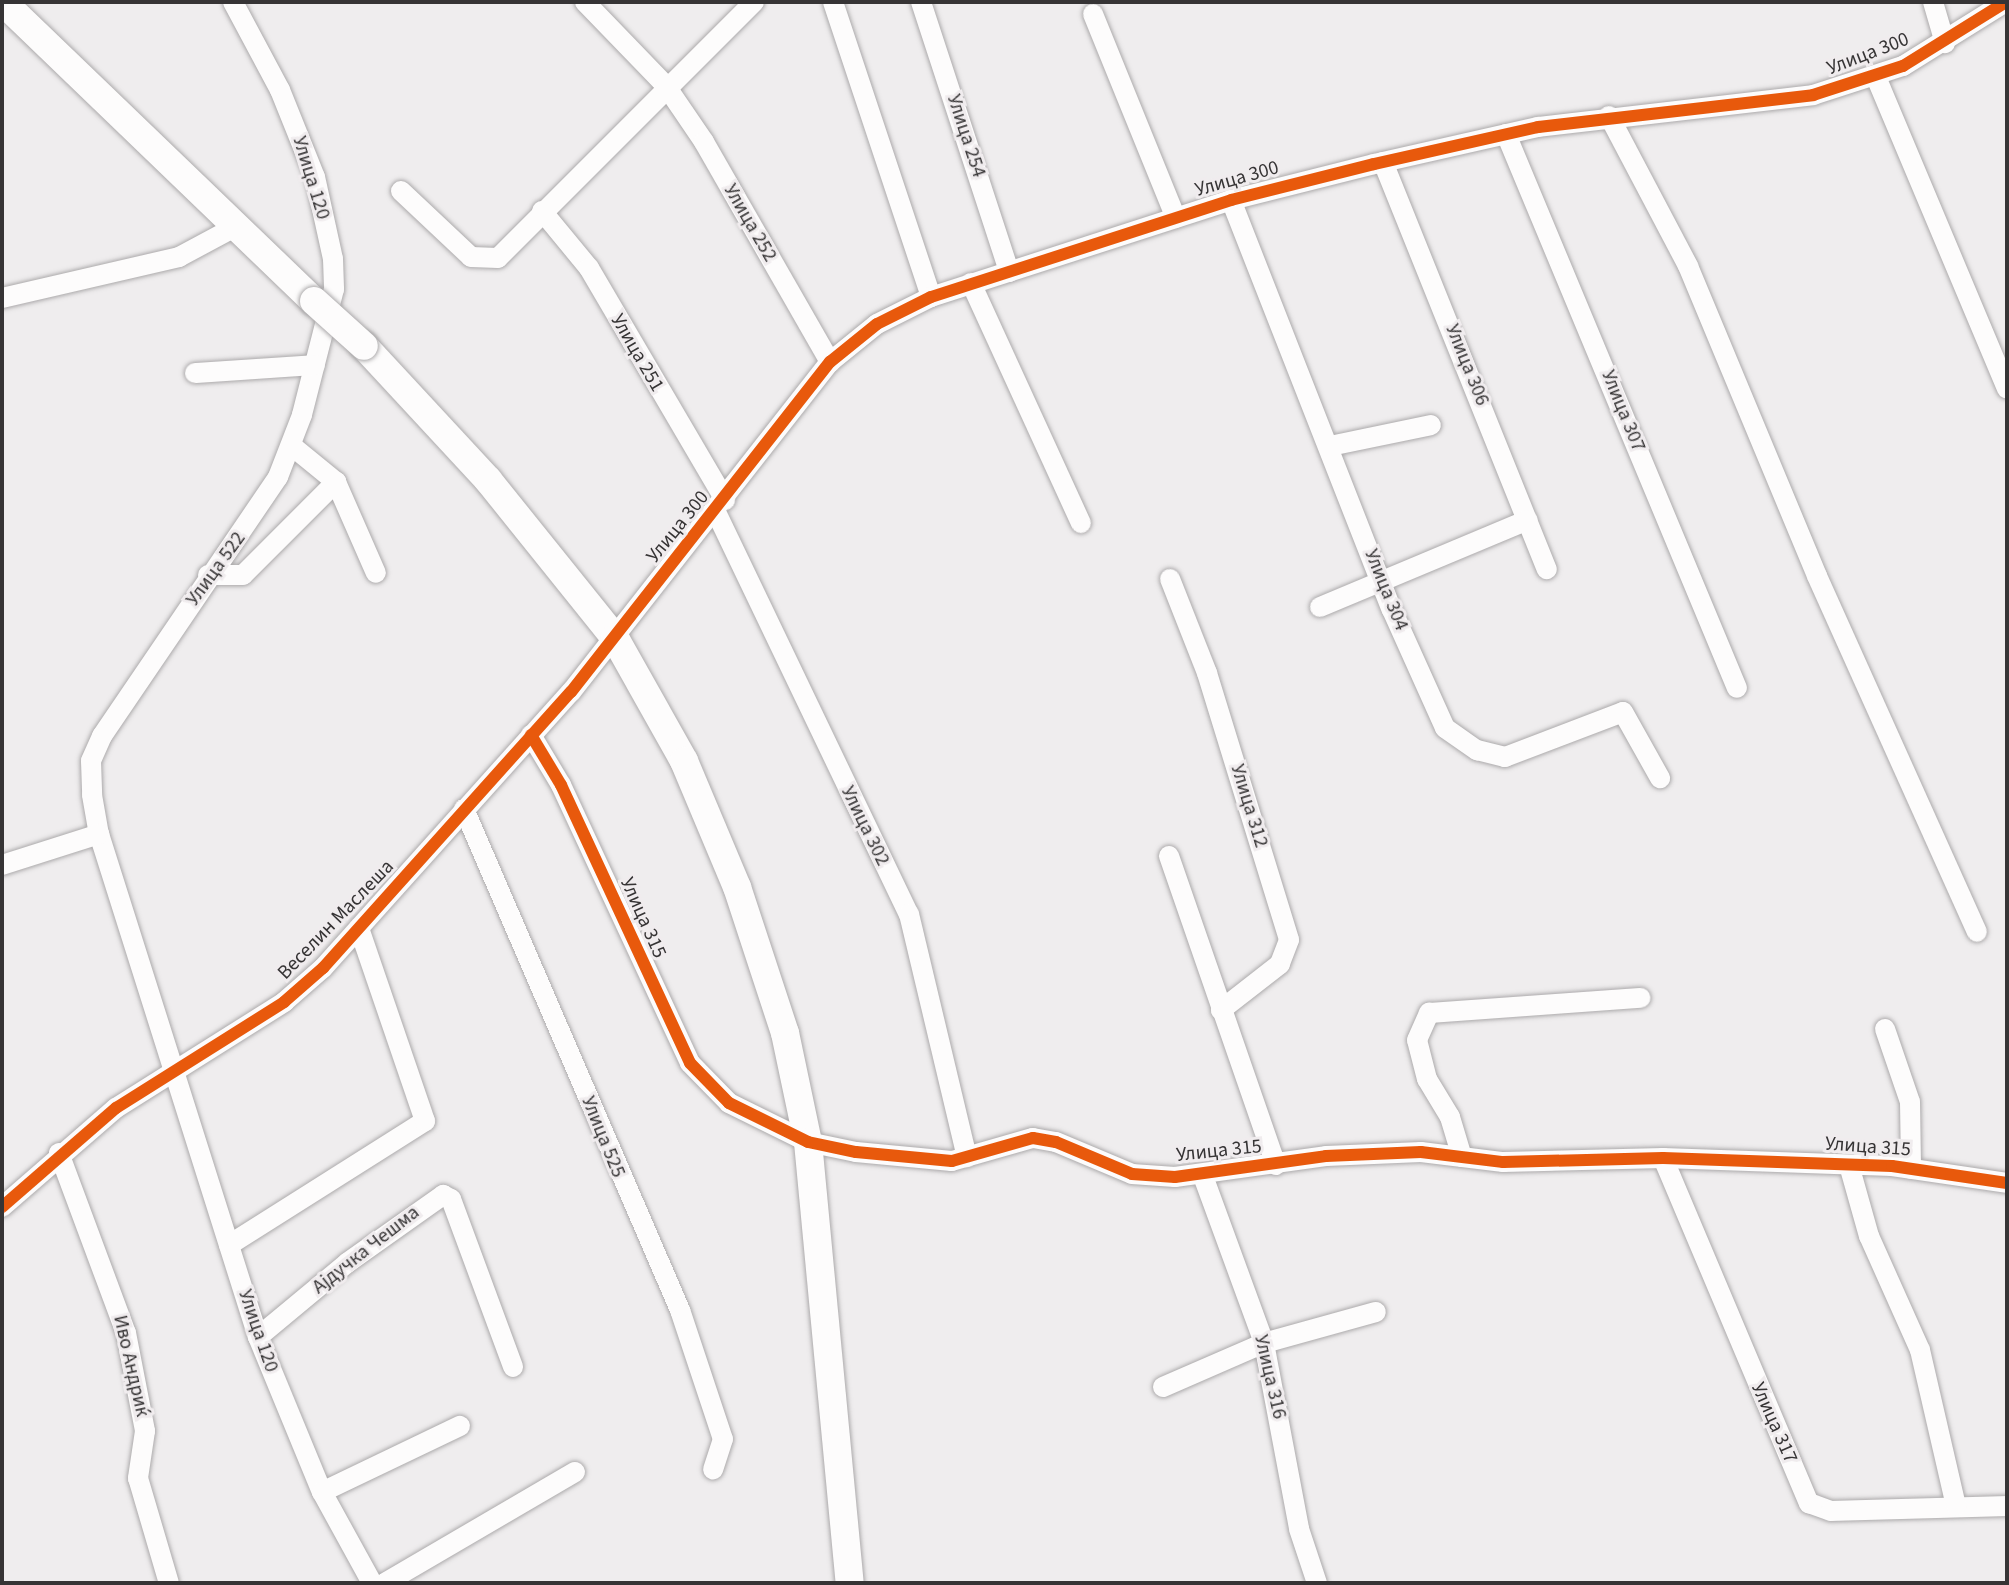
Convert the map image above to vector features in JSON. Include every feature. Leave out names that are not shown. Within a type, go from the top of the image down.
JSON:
[{"type":"main road","points":[[4,2],[235,227],[364,346],[488,480],[615,638],[684,761],[737,887],[785,1033],[808,1142],[850,1583]]},
{"type":"street","name":"Улица 120","points":[[233,2],[280,90],[315,177],[330,245],[334,289],[315,365]]},
{"type":"street","name":"Улица 252","points":[[585,2],[666,86],[704,142],[830,362]]},
{"type":"street","points":[[401,191],[471,257],[498,258],[666,86],[754,2]]},
{"type":"street","points":[[833,2],[931,297]]},
{"type":"street","name":"Улица 254","points":[[921,2],[1009,272]]},
{"type":"street","points":[[1933,2],[1945,43]]},
{"type":"street","name":"Улица 300","points":[[615,638],[830,362],[855,337],[931,297],[1231,200],[1383,162],[1506,134],[1609,116],[1753,104],[1813,95],[1876,77],[1945,43],[1984,9],[2006,2]]},
{"type":"street","points":[[1093,14],[1176,218]]},
{"type":"street","points":[[1876,77],[2007,389]]},
{"type":"street","points":[[1609,116],[1688,266],[1817,576],[1977,932]]},
{"type":"street","name":"Улица 307","points":[[1506,134],[1737,688]]},
{"type":"street","name":"Улица 306","points":[[1383,162],[1547,569]]},
{"type":"street","name":"Улица 304","points":[[1231,200],[1382,580],[1445,728],[1477,750],[1505,757],[1623,712],[1660,778]]},
{"type":"street","name":"Улица 251","points":[[542,211],[589,268],[720,506]]},
{"type":"street","points":[[2,298],[179,257],[235,227]]},
{"type":"street","points":[[971,283],[1081,523]]},
{"type":"street","points":[[195,373],[315,365]]},
{"type":"street","name":"Улица 522","points":[[99,834],[91,761],[102,736],[208,575],[254,518],[292,446],[315,365]]},
{"type":"street","points":[[1330,446],[1431,425]]},
{"type":"street","points":[[292,446],[336,482],[376,573]]},
{"type":"street","points":[[208,575],[243,575],[336,482]]},
{"type":"street","name":"Улица 302","points":[[720,506],[909,914],[967,1157]]},
{"type":"street","points":[[1320,607],[1528,520]]},
{"type":"street","name":"Улица 312","points":[[1170,579],[1207,673],[1289,940],[1280,964],[1221,1010]]},
{"type":"street","name":"Веселин Маслеша","points":[[2,1207],[59,1153],[174,1068],[284,1002],[359,928],[615,638]]},
{"type":"street","name":"Улица 315","points":[[531,735],[561,785],[690,1063],[729,1103],[808,1142],[909,1159],[967,1157],[1033,1138],[1132,1174],[1203,1176],[1369,1152],[1503,1162],[1663,1158],[1849,1165],[1911,1169],[2007,1183]]},
{"type":"street","name":"Улица 525","points":[[464,809],[680,1310],[723,1439],[713,1469]]},
{"type":"street","name":"Улица 120","points":[[99,834],[258,1337],[322,1492],[372,1583]]},
{"type":"street","points":[[2,865],[99,834]]},
{"type":"street","points":[[1169,856],[1276,1165]]},
{"type":"street","points":[[229,1245],[425,1121],[359,928]]},
{"type":"street","points":[[1462,1157],[1450,1117],[1427,1079],[1417,1040],[1429,1013],[1640,998]]},
{"type":"street","points":[[1885,1029],[1910,1102],[1911,1169]]},
{"type":"street","name":"Иво Андриќ","points":[[59,1153],[126,1333],[145,1431],[138,1478],[169,1583]]},
{"type":"street","name":"Улица 317","points":[[1663,1158],[1809,1503],[1831,1511],[2007,1506]]},
{"type":"street","points":[[1849,1165],[1869,1236],[1920,1350],[1956,1506]]},
{"type":"street","name":"Улица 316","points":[[1203,1176],[1264,1343],[1299,1529],[1317,1583]]},
{"type":"street","name":"Ајдучка Чешма","points":[[258,1337],[347,1263],[443,1195],[451,1199],[513,1367]]},
{"type":"street","points":[[1163,1387],[1264,1343],[1376,1312]]},
{"type":"street","points":[[322,1492],[460,1426]]},
{"type":"street","points":[[385,1583],[575,1472]]},
{"type":"cycle path","points":[[2,1207],[116,1108],[284,1002],[323,968],[571,692],[830,362],[877,324],[931,297],[1231,200],[1374,164],[1538,127],[1813,95],[1903,66],[2006,2]]},
{"type":"cycle path","points":[[531,735],[561,785],[690,1063],[729,1103],[808,1142],[856,1152],[952,1161],[1033,1138],[1056,1142],[1132,1174],[1175,1177],[1326,1156],[1421,1152],[1503,1162],[1663,1158],[1892,1166],[2007,1183]]}]
